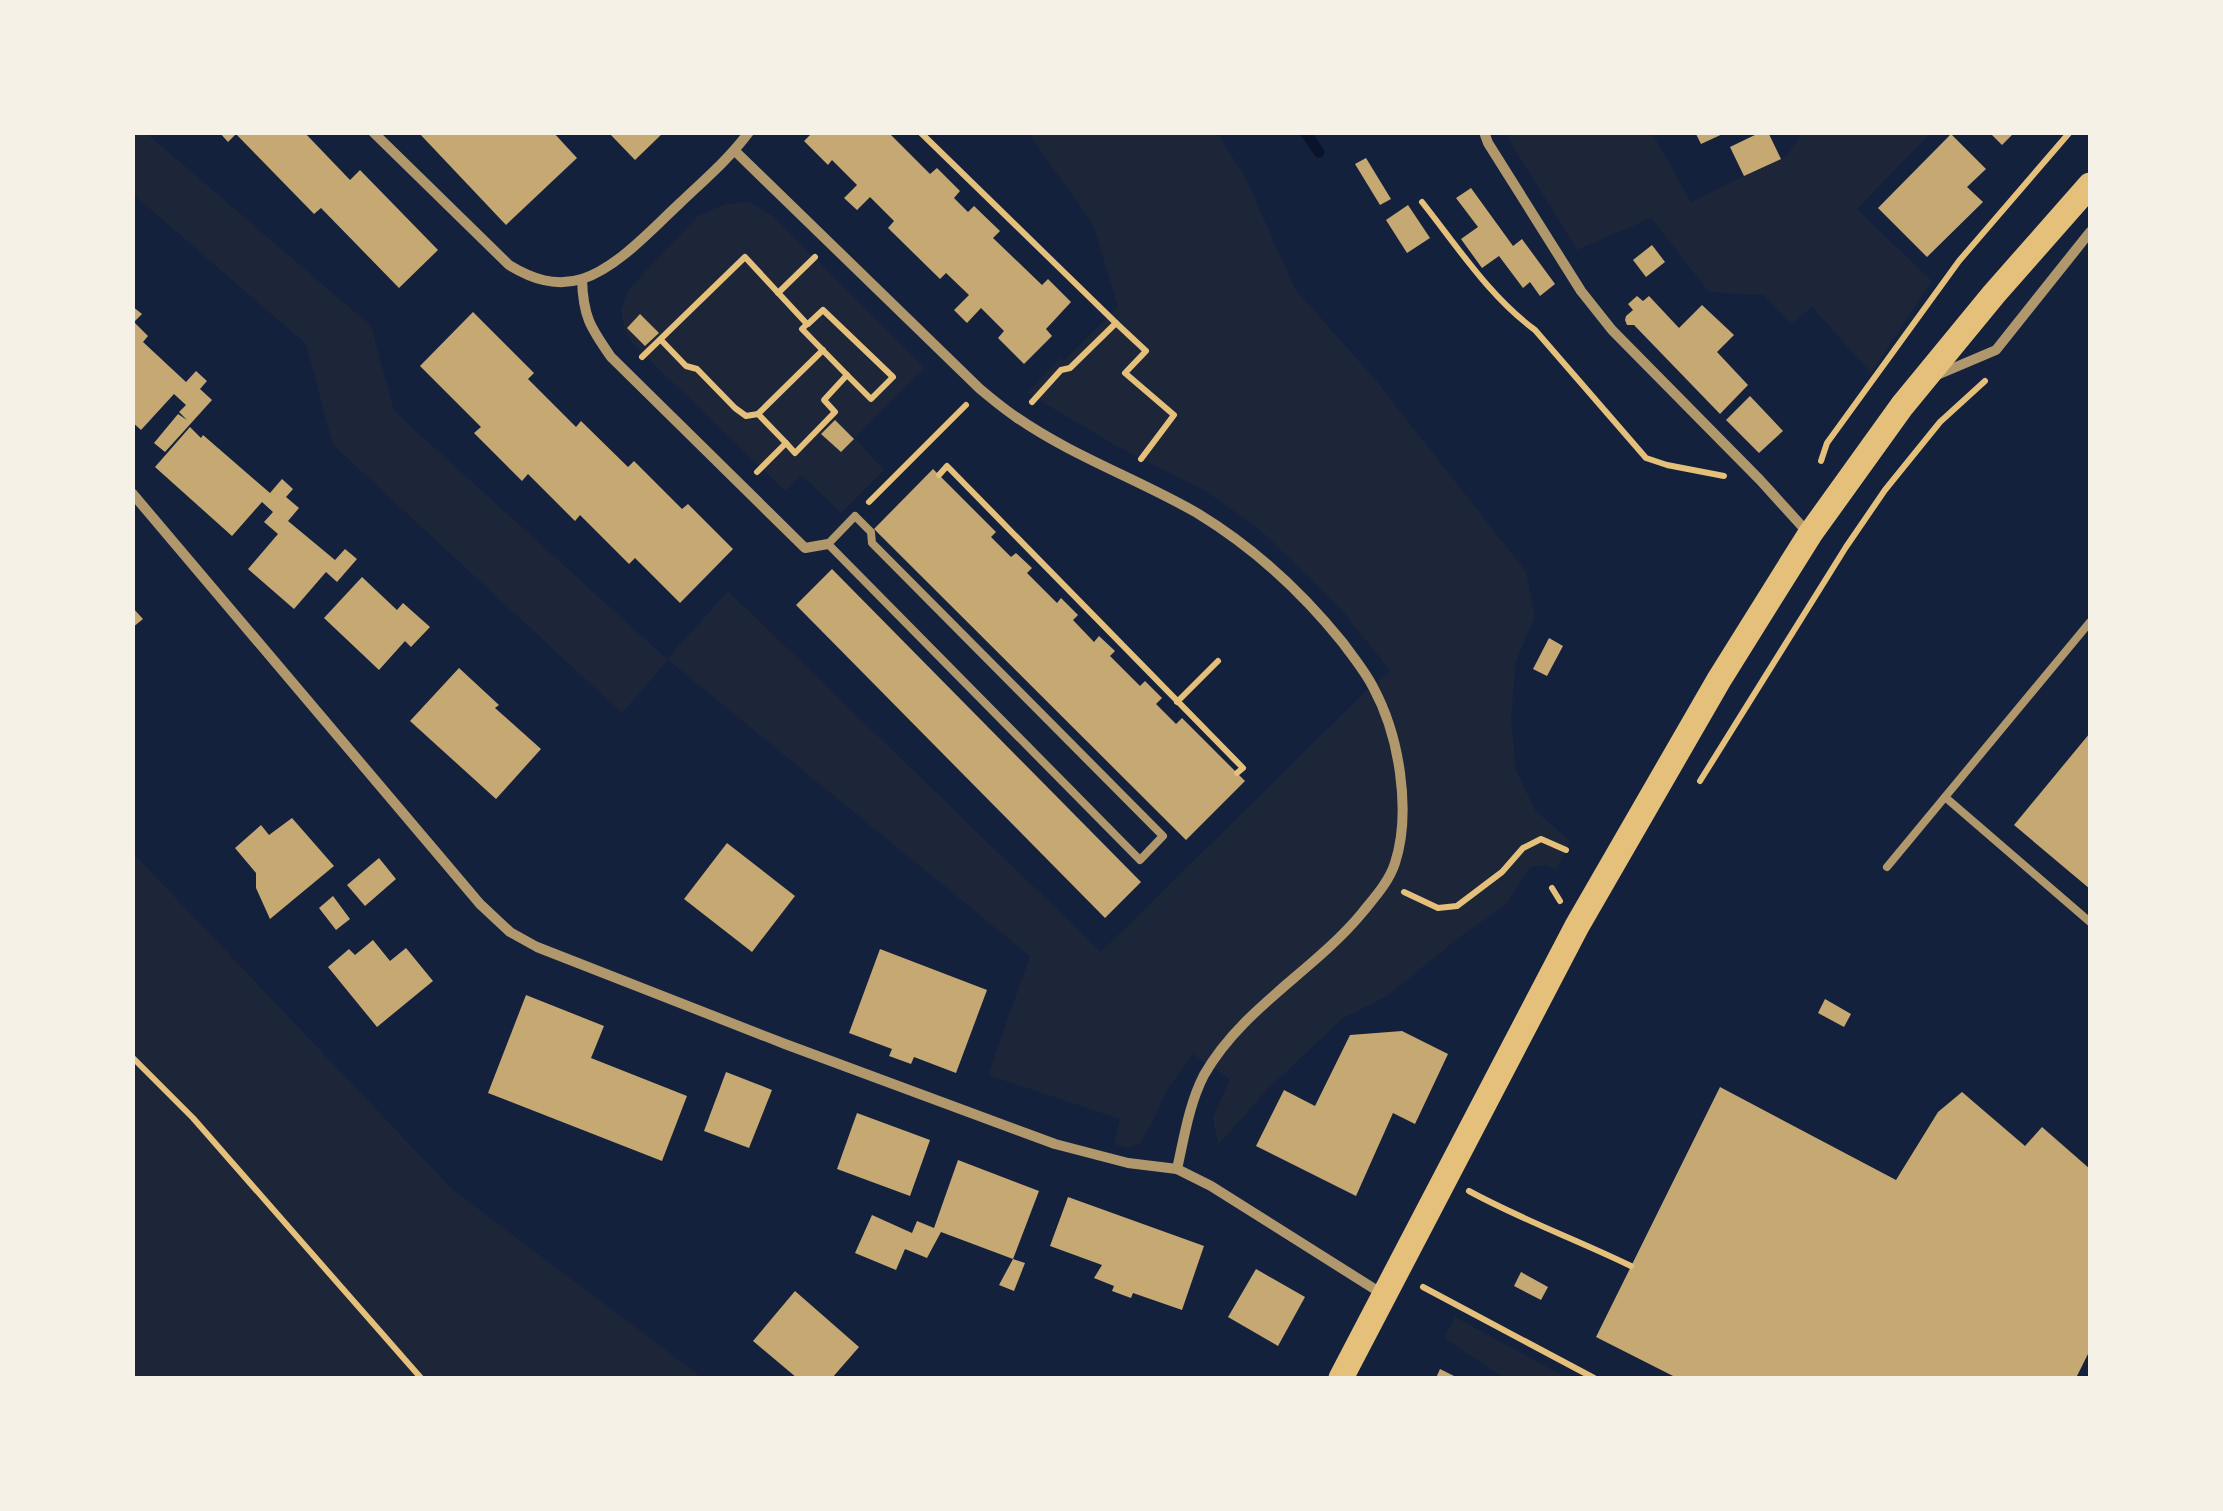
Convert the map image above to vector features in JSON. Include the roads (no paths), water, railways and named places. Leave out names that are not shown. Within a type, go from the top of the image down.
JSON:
[{"type":"main road","points":[[1341,1378],[1577,926],[1700,712],[1810,534],[1892,418],[2090,185]]},
{"type":"street","points":[[373,132],[509,265],[530,278],[557,282],[582,279],[638,243],[735,151],[749,132]]},
{"type":"street","points":[[1484,132],[1580,290],[1612,330],[1810,534]]},
{"type":"street","points":[[735,151],[980,389],[1018,418],[1197,513],[1237,540],[1279,575],[1328,625],[1372,685],[1396,751],[1402,786],[1402,822],[1395,863],[1386,882],[1352,926],[1252,1014],[1225,1044],[1203,1077],[1191,1108],[1177,1170]]},
{"type":"street","points":[[1923,381],[1996,350],[2090,232]]},
{"type":"street","points":[[582,279],[583,307],[592,330],[611,356],[805,548],[828,544]]},
{"type":"street","points":[[132,493],[471,893],[510,932],[555,954],[989,1120],[1128,1163],[1177,1170],[1211,1186],[1384,1296]]},
{"type":"lane","points":[[855,516],[870,532],[872,543],[1163,836],[1140,860],[828,544],[855,516]]},
{"type":"lane","points":[[1887,867],[2090,622]]},
{"type":"lane","points":[[1945,798],[2090,922]]},
{"type":"waterway","points":[[1305,132],[1319,152]]}]
